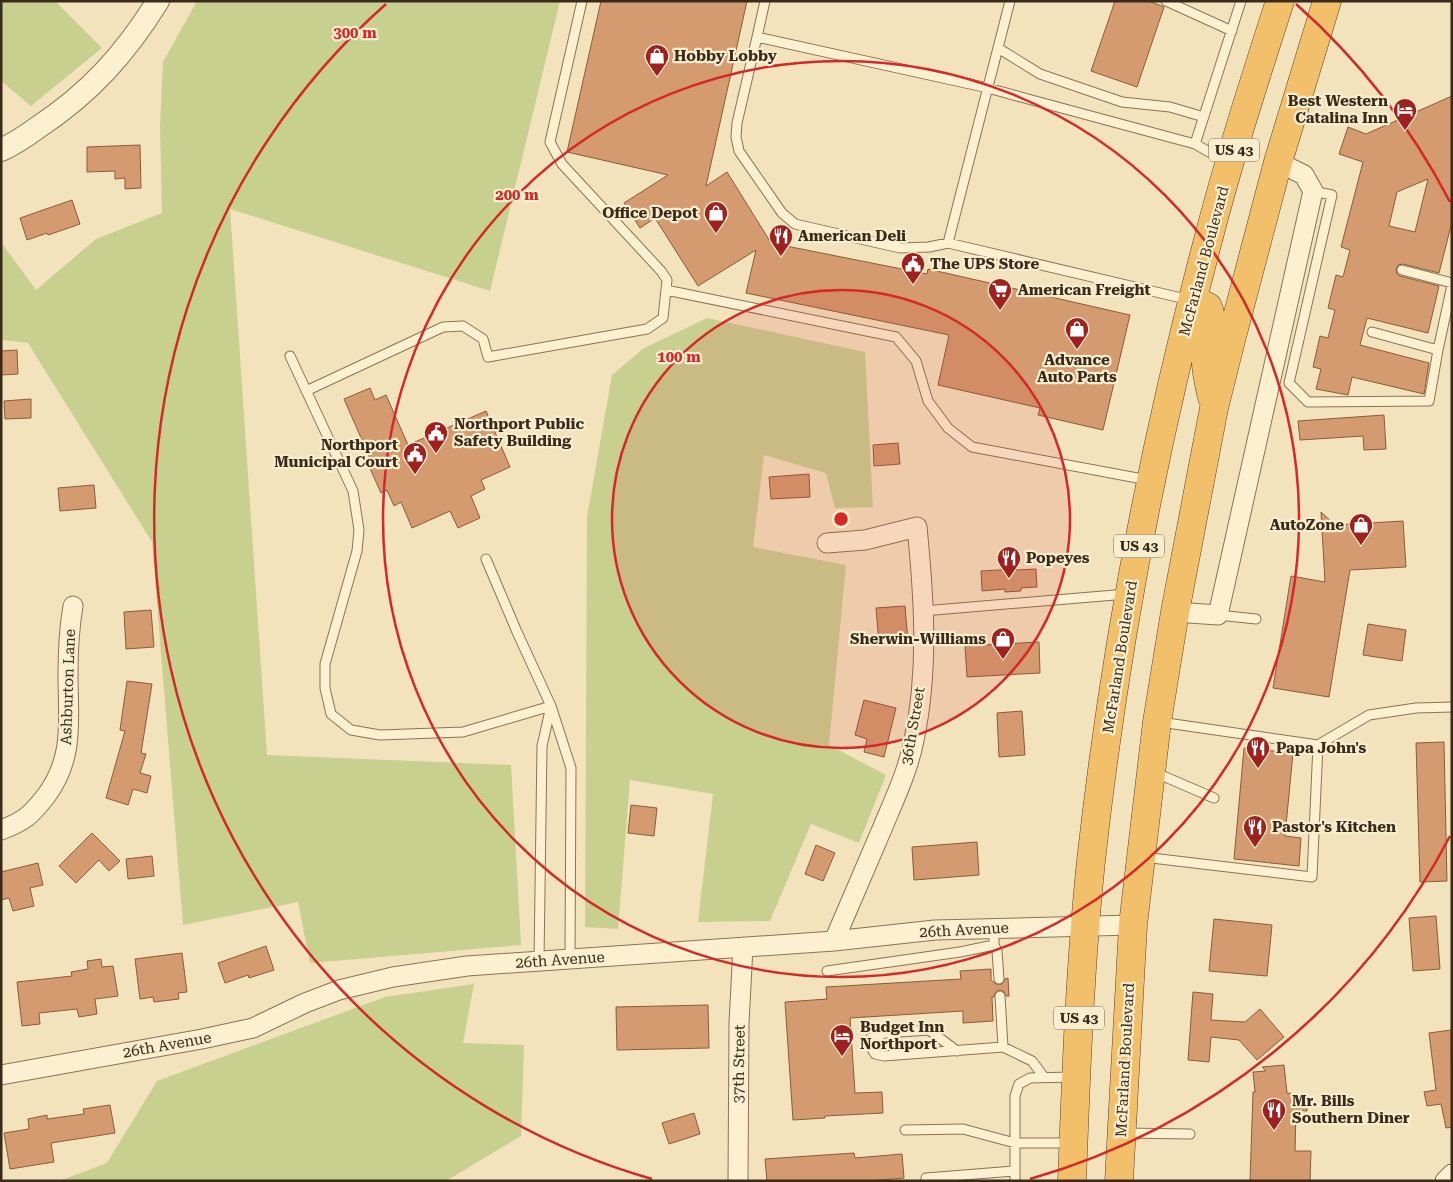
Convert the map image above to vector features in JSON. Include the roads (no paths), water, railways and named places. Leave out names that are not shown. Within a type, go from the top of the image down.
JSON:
[{"type":"highway","name":"McFarland Boulevard","points":[[1072,1181],[1076,1078],[1091,862],[1109,721],[1130,594],[1151,481],[1207,243],[1246,108],[1280,1]]},
{"type":"highway","name":"McFarland Boulevard","points":[[1119,1181],[1133,925],[1151,771],[1175,612],[1214,408],[1252,255],[1327,1]]},
{"type":"highway","points":[[1193,300],[1208,307],[1212,318],[1206,358],[1208,381],[1214,408]]},
{"type":"street","points":[[1,150],[52,118],[82,95],[109,69],[133,40],[158,1]]},
{"type":"street","points":[[1175,612],[1218,614],[1313,191],[1304,175],[1278,162]]},
{"type":"street","name":"36th Street","points":[[827,543],[865,540],[917,527],[923,586],[921,685],[914,740],[904,776],[834,941]]},
{"type":"street","name":"Ashburton Lane","points":[[1,830],[16,824],[32,814],[54,784],[63,767],[69,729],[69,629],[73,606]]},
{"type":"street","name":"26th Avenue","points":[[1,1075],[253,1028],[305,1003],[339,990],[375,980],[467,966],[834,941],[935,930],[994,937],[1086,926],[1133,925]]},
{"type":"street","name":"37th Street","points":[[738,1181],[739,1022],[743,947]]},
{"type":"street","points":[[1445,1181],[1446,1177],[1452,1174]]},
{"type":"lane","points":[[306,391],[442,327],[463,326],[470,330],[483,339],[488,357],[647,329],[663,318],[667,280],[661,271],[562,164],[550,142],[582,1]]},
{"type":"lane","points":[[765,1],[737,123],[736,136],[739,151],[782,213],[795,224],[900,248],[929,247],[948,243],[1193,300]]},
{"type":"lane","points":[[948,243],[1010,1]]},
{"type":"lane","points":[[1166,1],[1232,31]]},
{"type":"lane","points":[[1195,144],[1241,1]]},
{"type":"lane","points":[[757,37],[988,88],[1195,144],[1230,163]]},
{"type":"lane","points":[[998,48],[1040,74],[1122,102],[1170,107],[1204,117]]},
{"type":"lane","points":[[1313,191],[1332,194],[1289,383],[1308,402],[1429,401],[1452,284],[1402,270]]},
{"type":"lane","points":[[666,290],[896,337],[916,361],[928,401],[948,428],[972,447],[1151,481]]},
{"type":"lane","points":[[1372,332],[1438,350]]},
{"type":"lane","points":[[290,356],[353,491],[359,530],[357,551],[325,664],[325,688],[331,714],[351,730],[380,735],[463,732],[552,706]]},
{"type":"lane","points":[[486,559],[517,632],[552,706],[571,768],[570,959]]},
{"type":"lane","points":[[923,611],[1130,594]]},
{"type":"lane","points":[[1218,614],[1256,619]]},
{"type":"lane","points":[[539,961],[542,746],[552,706]]},
{"type":"lane","points":[[1158,722],[1318,745],[1369,716],[1416,708],[1452,707]]},
{"type":"lane","points":[[1140,857],[1312,877],[1318,745]]},
{"type":"lane","points":[[1151,771],[1214,798]]},
{"type":"lane","points":[[828,970],[960,952],[994,937],[999,979]]},
{"type":"lane","points":[[1000,996],[1003,1047]]},
{"type":"lane","points":[[957,1050],[929,1030],[885,1033],[871,1038],[872,1049],[875,1054],[884,1056],[1003,1047],[1032,1061],[1044,1076]]},
{"type":"lane","points":[[1015,1181],[1014,1096],[1019,1084],[1030,1078],[1044,1076],[1076,1078]]},
{"type":"lane","points":[[905,1130],[963,1129],[1015,1143],[1074,1143]]},
{"type":"lane","points":[[1121,1133],[1190,1134]]},
{"type":"lane","points":[[926,1181],[926,1178],[1014,1171]]},
{"type":"place","name":"Hobby Lobby","points":[[657,77]]},
{"type":"place","name":"Best Western Catalina Inn","points":[[1405,131]]},
{"type":"place","name":"Office Depot","points":[[716,234]]},
{"type":"place","name":"American Deli","points":[[781,257]]},
{"type":"place","name":"The UPS Store","points":[[913,285]]},
{"type":"place","name":"American Freight","points":[[1000,311]]},
{"type":"place","name":"Advance Auto Parts","points":[[1077,350]]},
{"type":"place","name":"Northport Public Safety Building","points":[[436,454]]},
{"type":"place","name":"Northport Municipal Court","points":[[415,475]]},
{"type":"place","name":"AutoZone","points":[[1361,546]]},
{"type":"place","name":"Popeyes","points":[[1009,579]]},
{"type":"place","name":"Sherwin-Williams","points":[[1003,660]]},
{"type":"place","name":"Papa John's","points":[[1258,769]]},
{"type":"place","name":"Pastor's Kitchen","points":[[1255,848]]},
{"type":"place","name":"Budget Inn Northport","points":[[842,1057]]},
{"type":"place","name":"Mr. Bills Southern Diner","points":[[1274,1131]]}]
